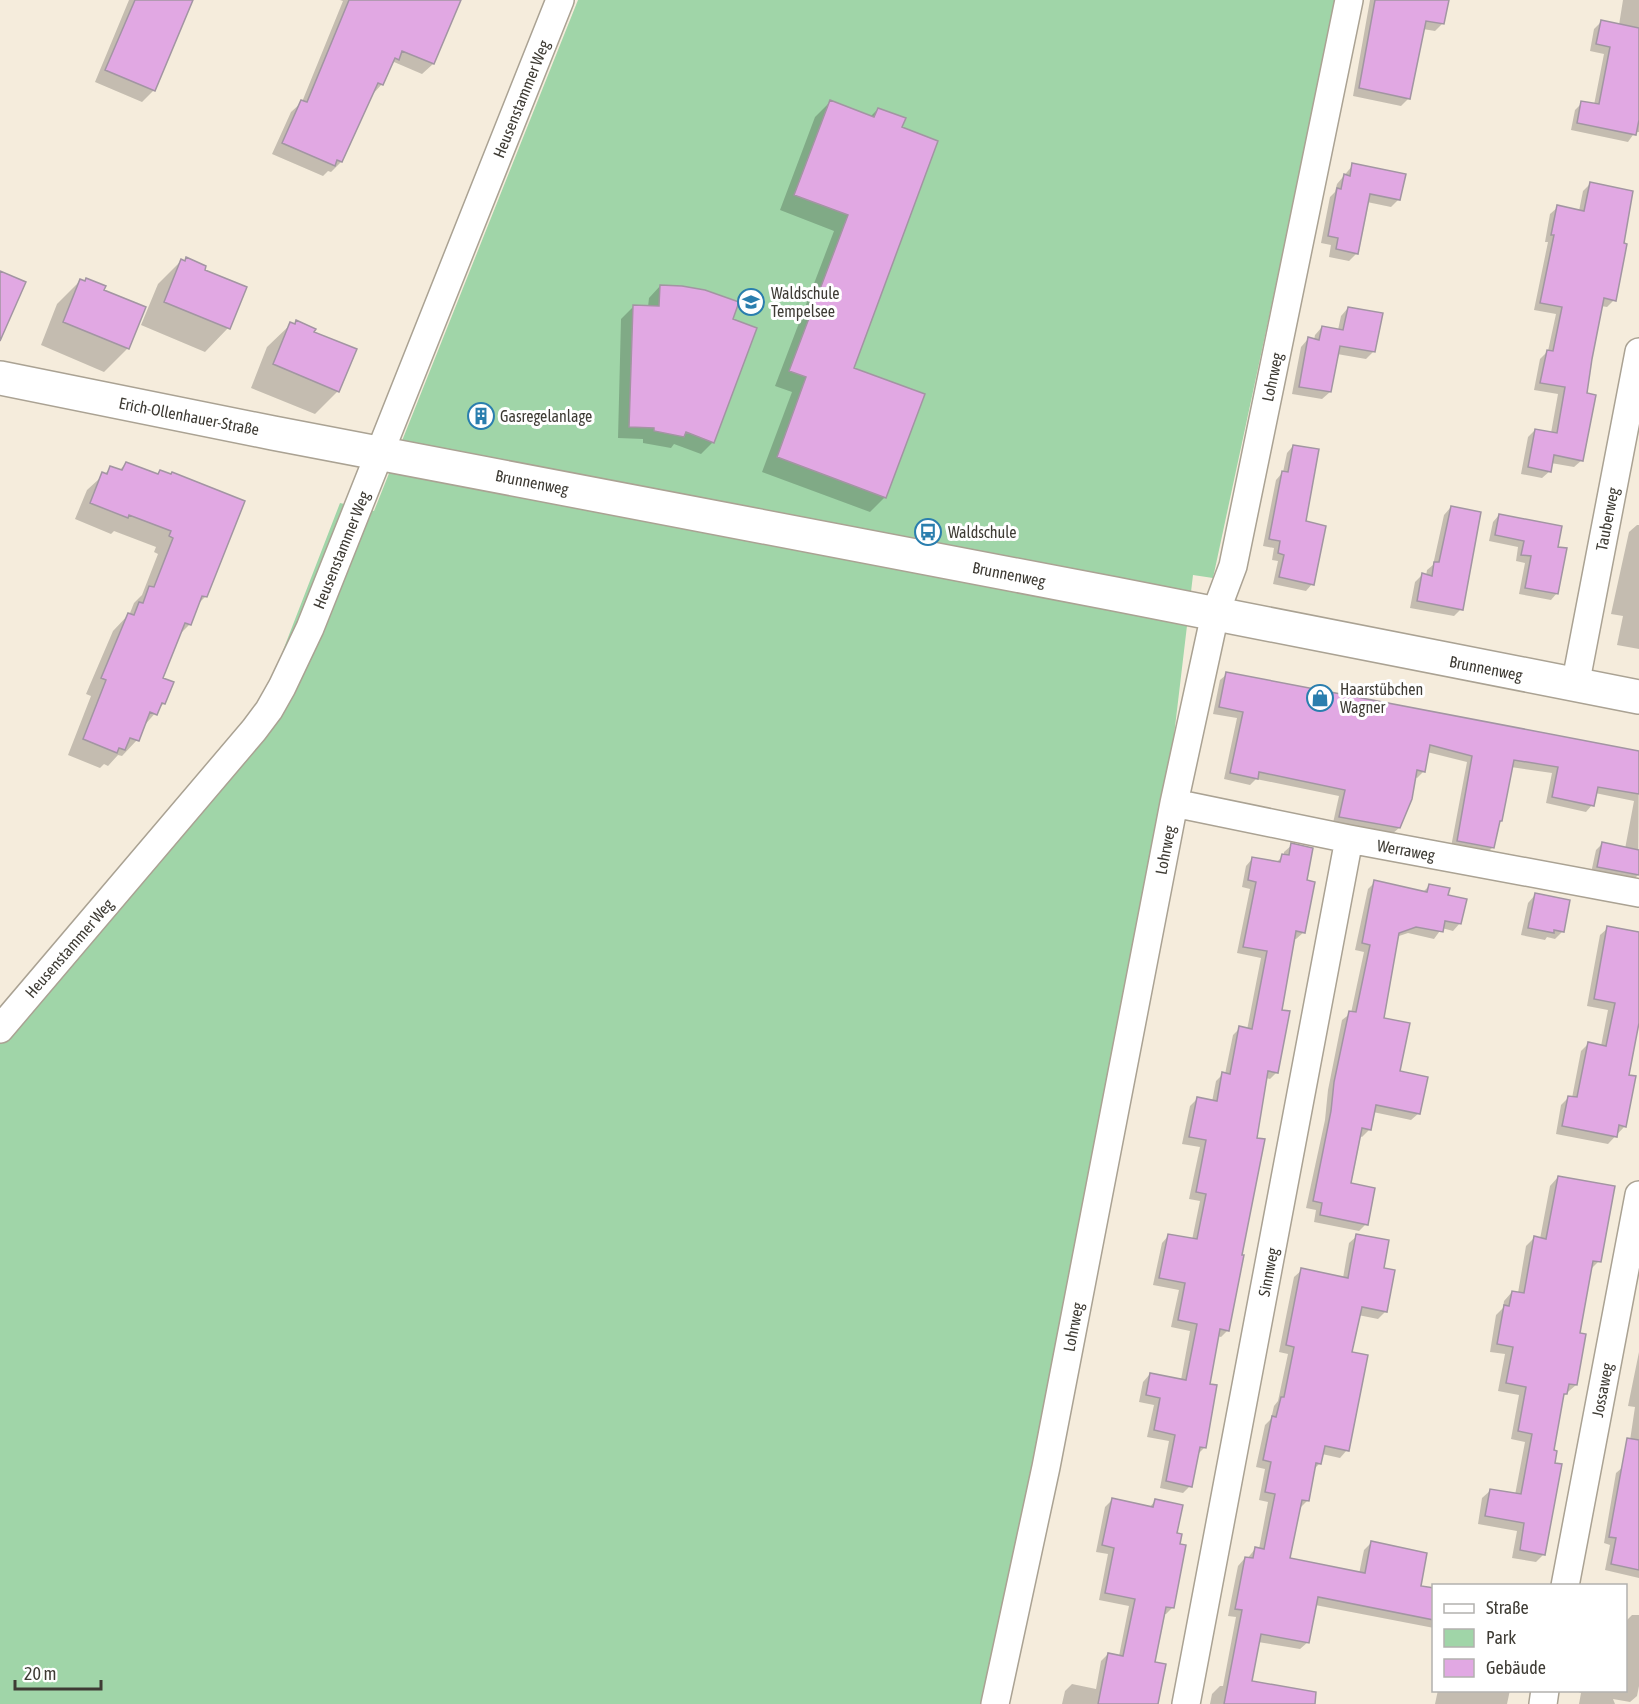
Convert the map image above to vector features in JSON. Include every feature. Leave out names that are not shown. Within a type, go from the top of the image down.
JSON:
[{"type":"street","name":"Heusenstammer Weg","points":[[0,1029],[231,760],[269,710],[310,628],[560,0]]},
{"type":"street","name":"Lohrweg","points":[[995,1704],[1046,1467],[1174,803],[1215,614],[1233,566],[1349,0]]},
{"type":"street","name":"Tauberweg","points":[[1575,686],[1639,352]]},
{"type":"street","name":"Erich-Ollenhauer-Straße","points":[[0,378],[379,454]]},
{"type":"street","name":"Brunnenweg","points":[[379,454],[1215,614],[1639,698]]},
{"type":"street","name":"Werraweg","points":[[1174,803],[1349,839],[1639,892]]},
{"type":"street","name":"Sinnweg","points":[[1186,1704],[1349,839]]},
{"type":"street","name":"Jossaweg","points":[[1565,1584],[1639,1195]]},
{"type":"green space","points":[[578,0],[1337,0],[1213,578],[1193,575],[1166,803],[983,1704],[0,1704],[0,1009],[238,730],[262,696],[277,666],[340,503],[374,511]]},
{"type":"building","points":[[135,0],[193,0],[155,91],[105,70]]},
{"type":"building","points":[[349,0],[461,0],[434,64],[402,51],[399,60],[395,58],[383,85],[378,83],[342,162],[337,160],[335,166],[282,143],[301,100],[307,102]]},
{"type":"building","points":[[1375,0],[1449,0],[1444,24],[1426,21],[1410,99],[1359,88]]},
{"type":"building","points":[[1601,20],[1639,28],[1639,120],[1636,135],[1577,123],[1581,101],[1599,104],[1610,47],[1596,44]]},
{"type":"building","points":[[830,100],[874,117],[878,108],[906,118],[902,127],[938,141],[854,368],[925,394],[886,498],[777,457],[806,377],[789,371],[848,215],[794,195]]},
{"type":"building","points":[[1352,163],[1406,174],[1400,200],[1370,194],[1358,254],[1336,249],[1338,238],[1328,236],[1337,188],[1341,189],[1344,174],[1350,176]]},
{"type":"building","points":[[1590,182],[1633,191],[1624,243],[1627,244],[1616,301],[1604,298],[1587,393],[1596,395],[1583,461],[1554,455],[1551,472],[1528,467],[1535,429],[1557,433],[1565,387],[1540,383],[1547,350],[1553,351],[1562,307],[1540,303],[1554,235],[1551,235],[1557,205],[1584,211]]},
{"type":"building","points":[[186,257],[206,266],[205,270],[247,287],[230,329],[164,302],[181,259],[185,261]]},
{"type":"building","points":[[0,271],[26,282],[0,341]]},
{"type":"building","points":[[86,278],[106,286],[104,290],[146,307],[129,349],[63,322],[80,279],[85,281]]},
{"type":"building","points":[[660,285],[705,290],[739,302],[733,319],[757,328],[714,443],[686,432],[684,437],[654,431],[654,428],[629,427],[633,305],[659,306]]},
{"type":"building","points":[[1348,307],[1383,313],[1375,352],[1340,346],[1331,392],[1299,387],[1308,337],[1319,340],[1322,326],[1343,330]]},
{"type":"building","points":[[296,320],[316,329],[314,332],[357,349],[339,392],[273,364],[290,322],[295,324]]},
{"type":"building","points":[[1293,445],[1319,449],[1306,521],[1326,526],[1314,585],[1279,577],[1284,555],[1278,553],[1280,541],[1269,539],[1282,471],[1288,472]]},
{"type":"building","points":[[126,462],[158,474],[160,470],[171,474],[172,472],[245,501],[207,597],[202,596],[191,625],[185,623],[163,678],[174,682],[165,704],[162,703],[157,715],[150,712],[139,741],[130,738],[125,750],[119,748],[117,753],[83,739],[106,680],[101,678],[128,613],[134,615],[139,602],[143,603],[149,586],[154,587],[173,538],[169,536],[171,531],[90,503],[102,472],[107,474],[110,466],[122,470]]},
{"type":"building","points":[[1451,506],[1481,512],[1463,610],[1417,601],[1422,573],[1432,576],[1434,562],[1439,562]]},
{"type":"building","points":[[1499,514],[1562,526],[1558,547],[1567,548],[1558,594],[1525,588],[1531,556],[1521,555],[1524,541],[1495,535]]},
{"type":"building","points":[[1226,672],[1639,751],[1639,794],[1598,787],[1594,806],[1552,797],[1558,767],[1514,760],[1502,821],[1500,821],[1494,848],[1457,841],[1472,756],[1430,745],[1425,772],[1417,770],[1412,799],[1400,828],[1339,817],[1345,790],[1259,772],[1258,779],[1230,773],[1243,712],[1219,707]]},
{"type":"building","points":[[1602,842],[1639,850],[1639,875],[1597,867]]},
{"type":"building","points":[[1291,843],[1313,848],[1307,880],[1315,882],[1305,933],[1296,931],[1282,1010],[1290,1011],[1278,1073],[1268,1071],[1257,1138],[1265,1139],[1242,1255],[1244,1255],[1229,1331],[1220,1329],[1210,1384],[1217,1385],[1206,1448],[1200,1447],[1192,1487],[1166,1481],[1175,1435],[1154,1430],[1160,1398],[1146,1395],[1150,1373],[1186,1380],[1197,1324],[1178,1320],[1185,1283],[1159,1278],[1168,1234],[1197,1239],[1206,1194],[1196,1192],[1206,1140],[1189,1137],[1197,1097],[1217,1101],[1222,1072],[1230,1074],[1239,1026],[1252,1029],[1267,951],[1243,947],[1256,882],[1248,880],[1252,857],[1280,862],[1282,854],[1289,855]]},
{"type":"building","points":[[1374,880],[1427,892],[1429,884],[1450,888],[1448,895],[1467,899],[1461,924],[1445,921],[1443,932],[1416,927],[1399,933],[1384,1018],[1410,1023],[1400,1071],[1428,1077],[1420,1114],[1376,1105],[1371,1130],[1362,1128],[1351,1183],[1375,1188],[1368,1225],[1320,1215],[1322,1203],[1313,1201],[1349,1011],[1356,1012],[1370,945],[1362,943]]},
{"type":"building","points":[[1535,893],[1570,900],[1564,932],[1554,930],[1554,933],[1528,928]]},
{"type":"building","points":[[1607,926],[1639,932],[1639,1023],[1629,1075],[1636,1076],[1626,1127],[1619,1125],[1617,1137],[1562,1126],[1568,1096],[1577,1097],[1588,1042],[1606,1046],[1615,1003],[1594,999]]},
{"type":"building","points":[[1558,1176],[1615,1186],[1601,1262],[1593,1261],[1580,1333],[1586,1334],[1577,1385],[1569,1384],[1567,1394],[1564,1394],[1554,1450],[1557,1451],[1555,1463],[1562,1464],[1545,1555],[1520,1550],[1524,1523],[1485,1516],[1490,1489],[1521,1494],[1532,1434],[1518,1431],[1526,1387],[1506,1383],[1513,1347],[1497,1344],[1504,1305],[1509,1306],[1512,1291],[1524,1293],[1534,1236],[1546,1239]]},
{"type":"building","points":[[1356,1234],[1389,1240],[1384,1268],[1395,1270],[1387,1312],[1362,1307],[1352,1352],[1368,1355],[1349,1451],[1325,1446],[1321,1464],[1316,1463],[1309,1501],[1302,1500],[1290,1558],[1365,1573],[1371,1541],[1427,1553],[1421,1586],[1432,1588],[1432,1620],[1318,1597],[1309,1643],[1261,1634],[1252,1681],[1316,1692],[1315,1704],[1224,1704],[1242,1610],[1235,1609],[1245,1557],[1253,1558],[1255,1547],[1264,1549],[1275,1494],[1265,1492],[1271,1462],[1263,1460],[1272,1416],[1276,1417],[1281,1397],[1284,1397],[1294,1347],[1286,1345],[1301,1268],[1348,1278]]},
{"type":"building","points":[[1627,1438],[1639,1440],[1639,1570],[1611,1564],[1616,1538],[1609,1537]]},
{"type":"building","points":[[1112,1498],[1153,1507],[1155,1499],[1183,1505],[1177,1533],[1182,1534],[1180,1544],[1186,1545],[1174,1608],[1166,1607],[1155,1662],[1166,1664],[1158,1704],[1098,1704],[1108,1653],[1123,1656],[1135,1599],[1105,1593],[1114,1548],[1102,1545]]},
{"type":"place","name":"Waldschule Tempelsee","points":[[751,302]]},
{"type":"place","name":"Gasregelanlage","points":[[481,416]]},
{"type":"place","name":"Waldschule","points":[[928,532]]},
{"type":"place","name":"Haarstübchen Wagner","points":[[1320,698]]}]
